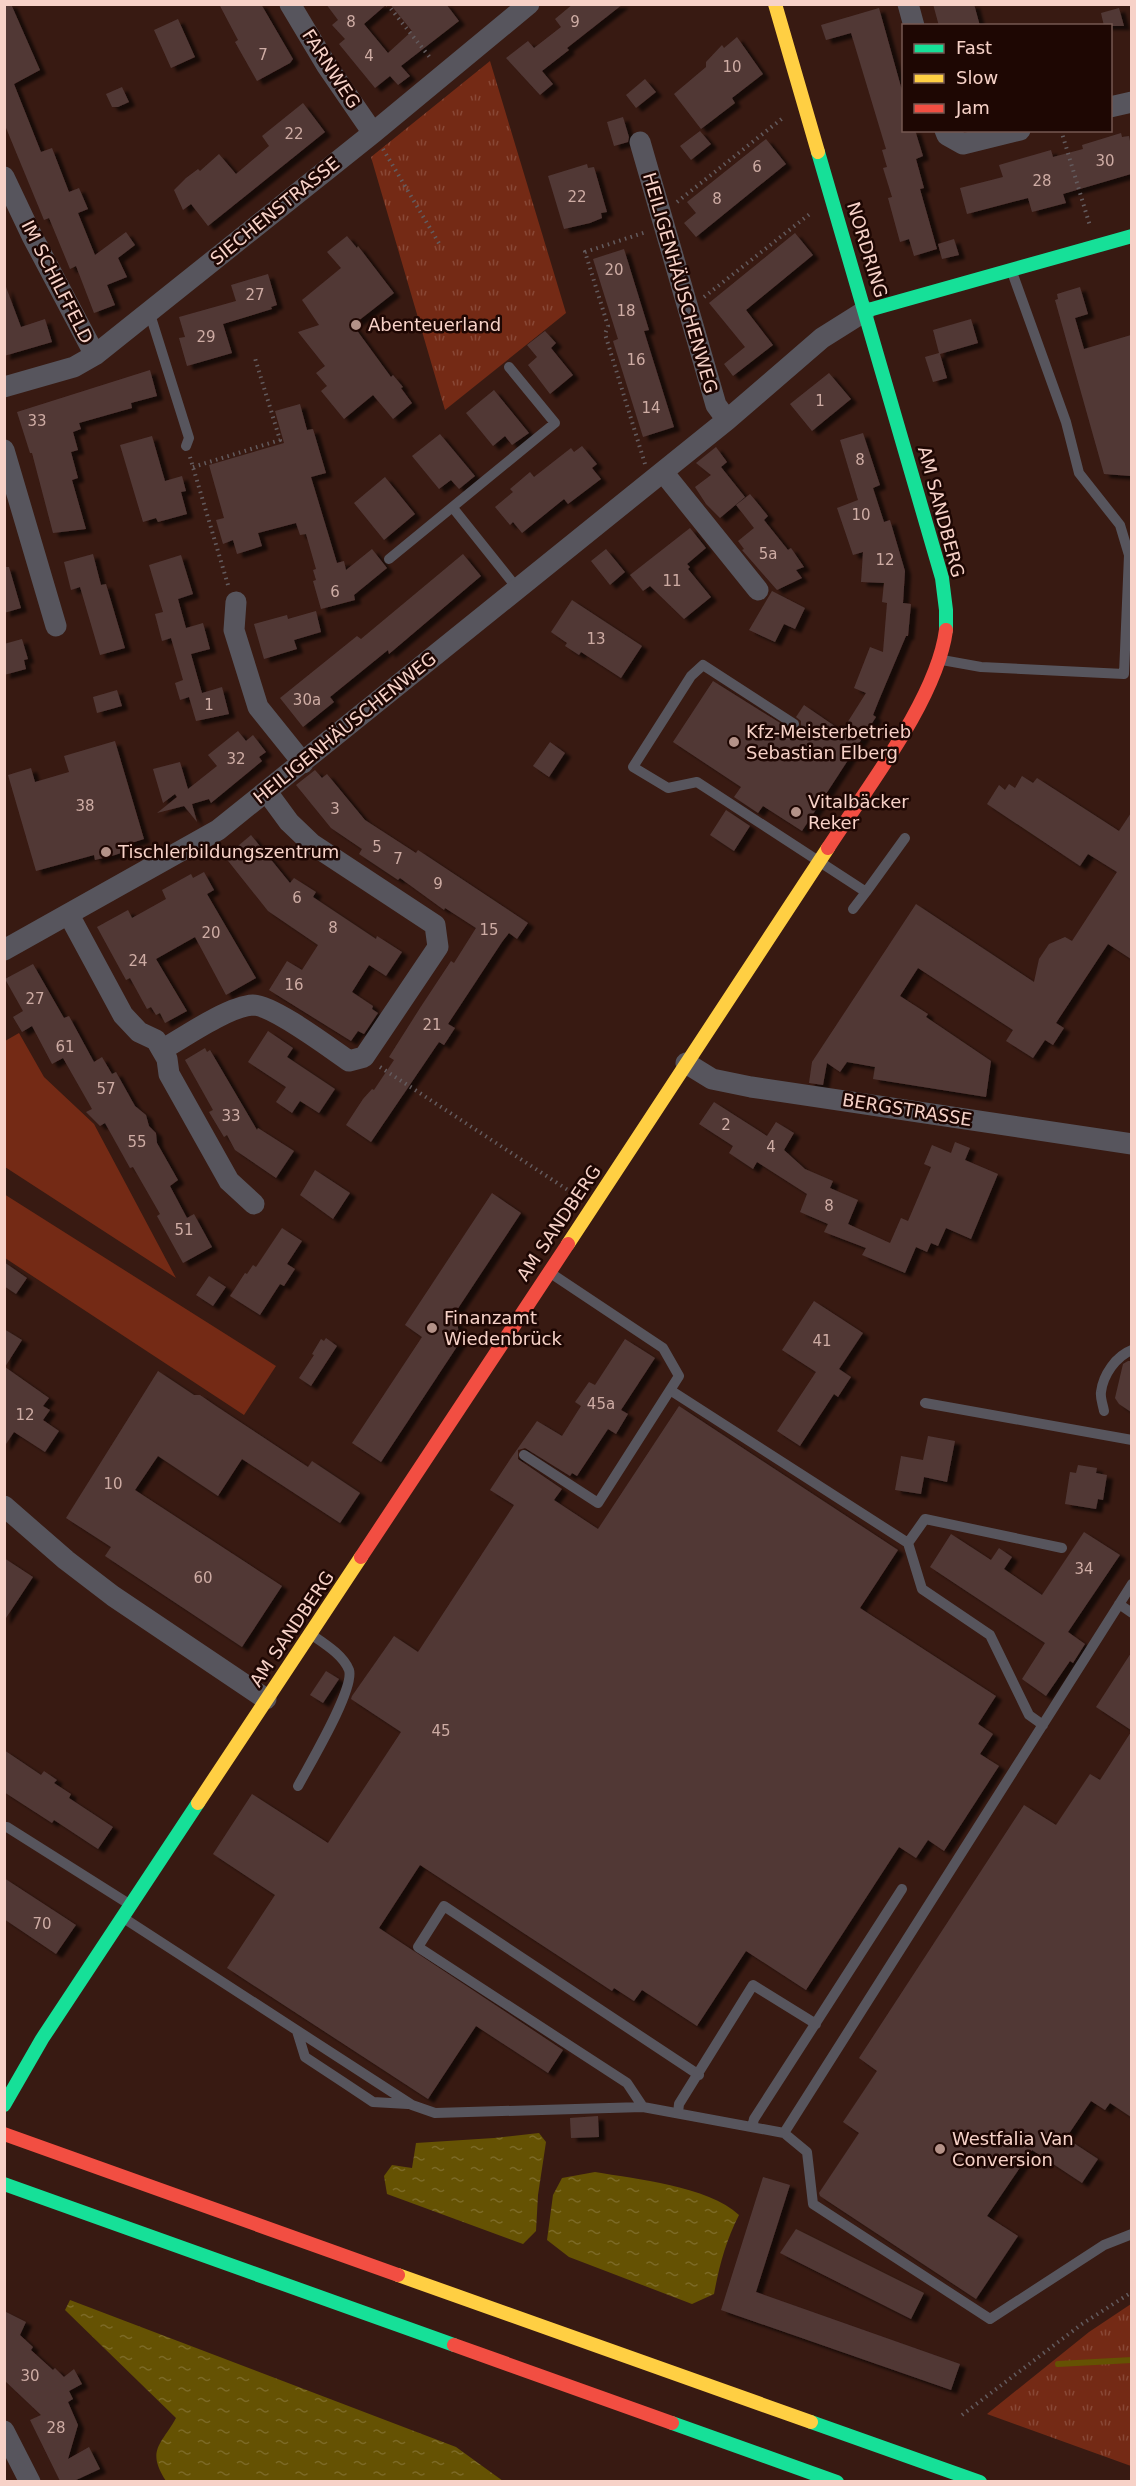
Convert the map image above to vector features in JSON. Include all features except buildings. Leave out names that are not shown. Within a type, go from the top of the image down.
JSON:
[{"type":"main road","name":"NORDRING","points":[[775,4],[865,311],[1131,236]]},
{"type":"main road","name":"AM SANDBERG","points":[[4,2104],[42,2039],[122,1916],[549,1272],[927,693],[941,660],[947,619],[942,578],[865,311]]},
{"type":"main road","points":[[4,2134],[980,2481]]},
{"type":"main road","points":[[4,2184],[837,2481]]},
{"type":"street","name":"FARNWEG","points":[[290,4],[327,66],[373,133]]},
{"type":"street","name":"SIECHENSTRASSE","points":[[4,387],[74,367],[95,355],[445,75],[529,4]]},
{"type":"street","points":[[908,4],[913,24]]},
{"type":"street","points":[[1112,107],[1131,102]]},
{"type":"street","points":[[945,132],[946,135],[963,144],[1012,132]]},
{"type":"street","name":"HEILIGENHÄUSCHENWEG","points":[[640,142],[716,405],[727,420]]},
{"type":"street","name":"IM SCHILFFELD","points":[[4,177],[32,236],[95,355]]},
{"type":"street","name":"HEILIGENHÄUSCHENWEG","points":[[4,950],[218,830],[727,420],[822,339],[865,311]]},
{"type":"street","points":[[4,450],[56,626]]},
{"type":"street","points":[[659,475],[758,590]]},
{"type":"street","points":[[236,602],[234,630],[258,707],[303,763]]},
{"type":"street","points":[[162,1050],[237,1008],[255,1005],[272,1010],[349,1061],[364,1057],[438,947],[435,925],[312,844],[289,822],[267,792]]},
{"type":"street","points":[[69,915],[123,1015],[139,1032],[156,1040],[167,1059],[169,1074],[229,1181],[254,1204]]},
{"type":"street","name":"BERGSTRASSE","points":[[686,1063],[712,1080],[1131,1144]]},
{"type":"street","points":[[4,1506],[66,1560],[113,1596],[266,1699]]},
{"type":"street","points":[[4,2431],[30,2481]]},
{"type":"lane","points":[[941,660],[981,667],[1124,674],[1129,555],[1120,525],[1079,473],[1066,422],[1011,269]]},
{"type":"lane","points":[[149,311],[189,438],[186,446]]},
{"type":"lane","points":[[389,559],[555,423],[509,367]]},
{"type":"lane","points":[[453,508],[517,588]]},
{"type":"lane","points":[[794,724],[703,665],[691,676],[633,767],[668,788],[697,782],[866,891]]},
{"type":"lane","points":[[853,909],[905,838]]},
{"type":"lane","points":[[524,1455],[598,1503],[679,1376],[663,1348],[549,1272]]},
{"type":"lane","points":[[1104,1411],[1100,1393],[1107,1375],[1120,1354],[1131,1350]]},
{"type":"lane","points":[[670,1390],[908,1543],[922,1589],[990,1635],[1029,1715],[1043,1725]]},
{"type":"lane","points":[[925,1403],[1131,1440]]},
{"type":"lane","points":[[908,1543],[925,1519],[1062,1548]]},
{"type":"lane","points":[[784,2133],[1131,1584]]},
{"type":"lane","points":[[1119,1604],[1131,1613]]},
{"type":"lane","points":[[298,1786],[349,1684],[350,1671],[340,1657],[310,1633]]},
{"type":"lane","points":[[7,1827],[130,1904]]},
{"type":"lane","points":[[752,2127],[754,2119],[902,1889]]},
{"type":"lane","points":[[643,2107],[627,2083],[418,1947],[444,1906],[699,2075]]},
{"type":"lane","points":[[122,1916],[411,2104],[435,2113],[643,2107],[784,2133],[807,2152],[813,2204],[990,2319],[1104,2245],[1131,2234]]},
{"type":"lane","points":[[678,2114],[679,2104],[753,1985],[816,2024]]},
{"type":"lane","points":[[297,2031],[305,2057],[373,2102],[411,2104]]},
{"type":"path","points":[[387,4],[445,75]]},
{"type":"path","points":[[659,475],[645,463],[605,334],[608,326],[585,252],[662,219],[670,208],[785,116],[807,108]]},
{"type":"path","points":[[1061,132],[1096,246]]},
{"type":"path","points":[[373,133],[440,245]]},
{"type":"path","points":[[687,306],[697,302],[811,213],[834,203]]},
{"type":"path","points":[[193,466],[280,440],[254,355]]},
{"type":"path","points":[[186,446],[226,583],[236,602]]},
{"type":"path","points":[[364,1057],[592,1206]]},
{"type":"path","points":[[962,2415],[1082,2324],[1131,2292]]},
{"type":"green space","points":[[490,61],[566,313],[445,410],[371,157]]},
{"type":"green space","points":[[19,1033],[44,1077],[94,1124],[176,1278],[5,1167],[5,1041]]},
{"type":"green space","points":[[4,1194],[276,1366],[244,1415],[5,1258]]},
{"type":"green space","points":[[1131,2304],[1131,2466],[987,2414],[1089,2332]]},
{"type":"water","points":[[539,2133],[546,2142],[538,2195],[536,2231],[523,2244],[387,2194],[384,2176],[392,2165],[412,2168],[416,2143]]},
{"type":"water","points":[[595,2172],[690,2190],[726,2205],[739,2215],[730,2234],[714,2294],[692,2304],[569,2257],[547,2240],[553,2195],[562,2178]]},
{"type":"water","points":[[70,2300],[456,2447],[503,2481],[166,2481],[156,2455],[176,2418],[65,2310]]},
{"type":"waterway","points":[[1058,2364],[1132,2360]]},
{"type":"traffic: fast","points":[[818,152],[942,578],[946,630]]},
{"type":"traffic: fast","points":[[865,311],[1132,236]]},
{"type":"traffic: fast","points":[[4,2105],[42,2039],[198,1803]]},
{"type":"traffic: fast","points":[[4,2184],[454,2345]]},
{"type":"traffic: fast","points":[[811,2422],[980,2482]]},
{"type":"traffic: fast","points":[[672,2423],[837,2482]]},
{"type":"traffic: slow","points":[[775,4],[818,152]]},
{"type":"traffic: slow","points":[[568,1244],[828,848]]},
{"type":"traffic: slow","points":[[198,1803],[361,1557]]},
{"type":"traffic: slow","points":[[398,2275],[811,2422]]},
{"type":"traffic: jam","points":[[828,848],[915,714],[940,657],[946,630]]},
{"type":"traffic: jam","points":[[361,1557],[568,1244]]},
{"type":"traffic: jam","points":[[4,2134],[398,2275]]},
{"type":"traffic: jam","points":[[454,2345],[672,2423]]},
{"type":"place","name":"Abenteuerland","points":[[356,325]]},
{"type":"place","name":"Kfz-Meisterbetrieb Sebastian Elberg","points":[[734,742]]},
{"type":"place","name":"Vitalbäcker Reker","points":[[796,812]]},
{"type":"place","name":"Tischlerbildungszentrum","points":[[106,852]]},
{"type":"place","name":"Finanzamt Wiedenbrück","points":[[432,1328]]},
{"type":"place","name":"Westfalia Van Conversion","points":[[940,2149]]}]
